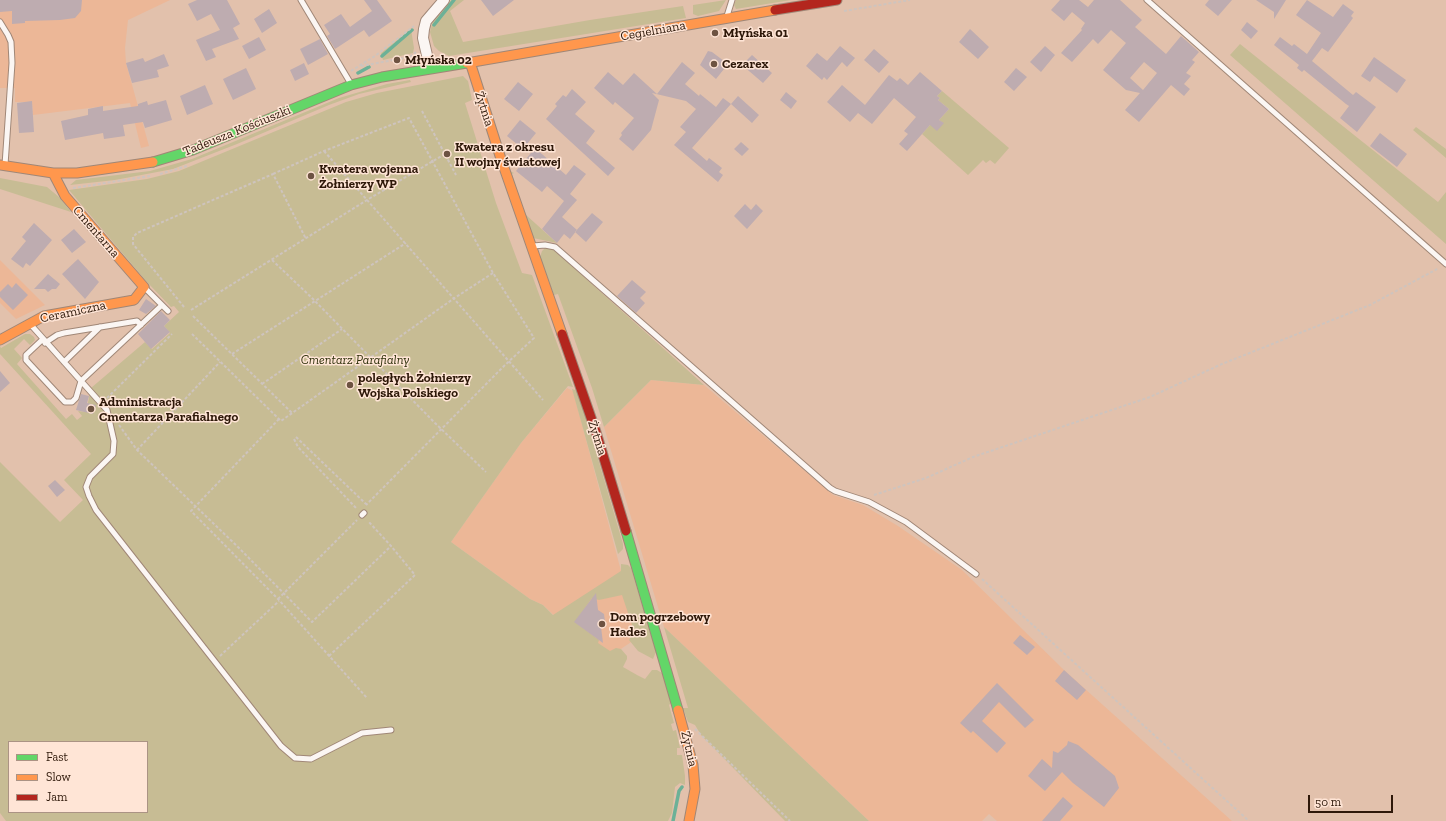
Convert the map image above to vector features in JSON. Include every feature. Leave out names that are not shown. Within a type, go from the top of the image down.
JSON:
[{"type":"street","points":[[430,68],[423,38],[424,29],[426,21],[444,0]]},
{"type":"street","name":"Cegielniana","points":[[470,62],[838,0]]},
{"type":"street","name":"Tadeusza Kościuszki","points":[[2,165],[53,173],[94,172],[148,163],[193,150],[311,100],[351,85],[382,77],[470,62]]},
{"type":"street","name":"Żytnia","points":[[470,62],[596,432],[684,729],[695,777],[693,802],[688,821]]},
{"type":"street","name":"Cmentarna","points":[[53,173],[65,196],[144,287]]},
{"type":"street","name":"Ceramiczna","points":[[0,340],[29,323],[59,312],[134,300],[140,295],[144,287]]},
{"type":"lane","points":[[301,0],[351,85]]},
{"type":"lane","points":[[727,18],[732,0]]},
{"type":"lane","points":[[1147,0],[1445,263]]},
{"type":"lane","points":[[0,22],[11,42],[12,63],[2,165]]},
{"type":"lane","points":[[532,247],[545,245],[554,247],[658,339],[811,469],[830,488],[861,499],[906,522],[976,574]]},
{"type":"lane","points":[[144,287],[168,311]]},
{"type":"lane","points":[[141,325],[137,321],[57,335],[43,341],[26,355],[26,360],[65,402],[72,402],[76,398],[81,381],[141,325],[162,305]]},
{"type":"lane","points":[[29,323],[43,341],[108,410],[114,442],[112,454],[90,477],[86,488],[88,496],[96,510],[216,660],[281,746],[296,758],[311,759],[362,733],[391,730]]},
{"type":"lane","points":[[64,362],[101,327]]},
{"type":"path","points":[[837,12],[910,0]]},
{"type":"path","points":[[345,74],[359,67],[416,24],[414,33]]},
{"type":"path","points":[[359,67],[410,57],[415,53],[416,48]]},
{"type":"path","points":[[422,111],[456,175]]},
{"type":"path","points":[[184,307],[133,244],[132,239],[134,234],[324,151],[409,118],[493,273],[534,338],[508,362],[366,505]]},
{"type":"path","points":[[324,151],[406,242],[453,299],[543,400]]},
{"type":"path","points":[[191,310],[367,200],[445,154]]},
{"type":"path","points":[[273,174],[306,239]]},
{"type":"path","points":[[232,354],[406,242]]},
{"type":"path","points":[[272,260],[486,472]]},
{"type":"path","points":[[861,499],[926,478],[973,457],[1150,397],[1229,361],[1370,305],[1440,268],[1445,263]]},
{"type":"path","points":[[192,334],[281,421],[453,299],[493,273]]},
{"type":"path","points":[[193,316],[292,413]]},
{"type":"path","points":[[262,384],[342,329]]},
{"type":"path","points":[[102,404],[172,334]]},
{"type":"path","points":[[137,450],[220,362]]},
{"type":"path","points":[[108,410],[137,450],[312,622],[391,546]]},
{"type":"path","points":[[279,419],[191,511],[278,600],[367,698]]},
{"type":"path","points":[[296,437],[369,508]]},
{"type":"path","points":[[294,439],[298,447],[363,514],[415,575],[329,656]]},
{"type":"path","points":[[216,660],[363,514]]},
{"type":"path","points":[[976,574],[1249,821]]},
{"type":"path","points":[[684,729],[697,729],[790,821]]},
{"type":"shaded area","points":[[0,0],[170,0],[128,20],[125,48],[126,63],[149,146],[141,148],[130,103],[33,115],[32,102],[15,102],[15,88],[0,88]]},
{"type":"shaded area","points":[[0,260],[45,305],[16,319],[0,303]]},
{"type":"shaded area","points":[[651,380],[704,385],[833,495],[863,505],[898,526],[962,570],[1064,670],[1232,821],[997,821],[989,814],[982,821],[869,821],[664,627],[604,427]]},
{"type":"shaded area","points":[[567,388],[573,391],[621,571],[643,634],[606,659],[579,639],[543,605],[530,599],[451,542],[521,443]]},
{"type":"green space","points":[[451,0],[464,0],[450,11],[463,42],[590,20],[683,6],[686,18],[449,56],[439,51],[434,46],[430,32],[433,21]]},
{"type":"green space","points":[[726,0],[719,11],[698,16],[693,14],[693,5]]},
{"type":"green space","points":[[736,0],[791,0],[736,9],[734,5]]},
{"type":"green space","points":[[411,29],[414,48],[413,53],[383,60],[381,53]]},
{"type":"green space","points":[[1240,44],[1438,202],[1446,192],[1446,244],[1230,55]]},
{"type":"green space","name":"Cmentarz Parafialny","points":[[463,76],[468,81],[472,100],[465,103],[496,203],[522,273],[532,275],[573,387],[568,386],[521,443],[451,542],[530,599],[543,605],[553,615],[621,571],[621,564],[628,565],[631,568],[656,652],[653,659],[638,651],[629,640],[634,631],[622,595],[599,600],[592,598],[575,622],[599,640],[598,643],[610,651],[616,648],[621,649],[627,656],[623,667],[645,679],[652,670],[657,670],[662,673],[671,703],[669,705],[674,723],[671,724],[673,731],[676,730],[680,748],[677,748],[677,755],[682,755],[685,776],[685,785],[680,783],[675,787],[672,813],[668,821],[6,821],[0,813],[0,462],[60,522],[83,500],[64,480],[91,454],[0,354],[0,346],[1,348],[25,334],[30,334],[34,337],[35,340],[30,345],[24,339],[14,349],[22,358],[17,364],[66,419],[72,414],[77,420],[82,416],[78,411],[86,412],[91,388],[145,342],[152,349],[170,333],[164,326],[179,312],[174,306],[171,307],[146,281],[69,190],[147,179],[179,171],[346,102],[377,93]]},
{"type":"green space","points":[[410,80],[411,82],[359,94],[329,105],[173,169],[115,180],[70,185],[76,180],[150,171],[192,159],[339,98],[387,84]]},
{"type":"green space","points":[[942,91],[1009,148],[995,164],[990,160],[986,163],[983,160],[968,175],[922,134],[930,125],[943,123],[939,120],[949,109],[938,100],[940,98],[937,96]]},
{"type":"green space","points":[[1416,127],[1446,149],[1446,158],[1413,130]]},
{"type":"green space","points":[[510,171],[514,173],[512,174],[525,214],[557,243],[533,238]]},
{"type":"green space","points":[[0,178],[47,187],[59,197],[71,212],[0,189]]},
{"type":"green space","points":[[545,248],[553,249],[704,385],[651,380],[604,427],[592,388],[558,294],[554,295],[540,257]]},
{"type":"green space","points":[[572,389],[578,391],[623,544],[623,549],[618,554]]},
{"type":"green space","points":[[664,627],[869,821],[785,821],[701,735],[695,725],[688,722],[683,708],[688,708]]},
{"type":"building","points":[[0,0],[82,0],[81,11],[75,18],[25,21],[25,23],[12,24],[12,11],[0,12]]},
{"type":"building","points":[[197,0],[227,0],[240,24],[233,28],[239,39],[212,49],[216,57],[206,61],[196,40],[220,30],[211,14],[197,21],[188,4]]},
{"type":"building","points":[[364,0],[377,0],[392,21],[369,37],[364,30],[335,49],[327,36],[330,34],[324,25],[341,14],[350,27],[372,11]]},
{"type":"building","points":[[481,0],[514,0],[493,16]]},
{"type":"building","points":[[1060,0],[1079,0],[1088,7],[1094,0],[1120,0],[1142,20],[1135,27],[1166,54],[1181,36],[1199,52],[1192,60],[1195,62],[1186,73],[1191,76],[1184,84],[1190,89],[1184,96],[1171,85],[1139,122],[1125,110],[1140,93],[1126,90],[1103,70],[1126,43],[1111,30],[1098,44],[1093,39],[1072,62],[1061,53],[1082,30],[1081,29],[1085,23],[1072,12],[1064,21],[1051,10]],"holes":[[[1144,62],[1157,73],[1143,90],[1130,78]]]},
{"type":"building","points":[[1209,0],[1232,0],[1218,16],[1205,5]]},
{"type":"building","points":[[1256,0],[1286,0],[1274,19],[1274,12]]},
{"type":"building","points":[[1307,0],[1333,17],[1343,4],[1354,12],[1351,16],[1353,18],[1328,52],[1322,48],[1312,61],[1353,95],[1356,92],[1376,107],[1357,132],[1340,118],[1349,106],[1304,70],[1302,72],[1297,68],[1299,65],[1274,45],[1280,37],[1292,46],[1294,44],[1307,54],[1321,33],[1296,15]]},
{"type":"building","points":[[269,9],[277,23],[262,33],[254,19]]},
{"type":"building","points":[[1247,22],[1258,31],[1251,39],[1241,30]]},
{"type":"building","points":[[970,29],[989,47],[978,59],[959,42]]},
{"type":"building","points":[[259,37],[266,50],[249,59],[242,46]]},
{"type":"building","points":[[320,39],[328,54],[308,65],[300,49]]},
{"type":"building","points":[[840,46],[855,58],[847,67],[842,62],[827,80],[824,77],[822,80],[806,66],[817,53],[827,61]]},
{"type":"building","points":[[1045,46],[1055,55],[1041,72],[1030,62]]},
{"type":"building","points":[[874,49],[889,62],[879,73],[864,60]]},
{"type":"building","points":[[708,51],[712,52],[728,64],[716,79],[700,65]]},
{"type":"building","points":[[164,54],[169,66],[157,70],[159,77],[132,83],[126,63],[143,58],[145,62]]},
{"type":"building","points":[[752,55],[772,73],[763,83],[742,65]]},
{"type":"building","points":[[1374,57],[1406,80],[1397,93],[1374,76],[1370,82],[1361,76]]},
{"type":"building","points":[[682,62],[695,73],[685,84],[699,96],[700,94],[716,107],[723,98],[731,104],[692,148],[707,161],[709,158],[722,168],[719,172],[723,175],[718,182],[674,145],[686,132],[680,127],[696,109],[686,101],[652,93],[659,100],[651,130],[633,151],[619,139],[622,135],[621,133],[634,118],[615,102],[613,105],[594,88],[608,72],[623,85],[634,73],[657,94]]},
{"type":"building","points":[[304,63],[309,74],[295,81],[290,70]]},
{"type":"building","points":[[246,68],[256,89],[233,100],[223,79]]},
{"type":"building","points":[[1016,68],[1027,77],[1014,91],[1004,82]]},
{"type":"building","points":[[920,72],[942,91],[937,96],[940,98],[938,100],[949,109],[939,120],[944,123],[937,131],[930,125],[907,151],[899,144],[908,134],[904,131],[916,117],[894,98],[872,124],[858,113],[850,122],[827,102],[842,85],[865,105],[889,75],[897,81],[900,78],[908,85]]},
{"type":"building","points":[[518,82],[533,94],[519,111],[504,99]]},
{"type":"building","points":[[205,85],[213,104],[187,115],[180,96]]},
{"type":"building","points":[[572,89],[586,102],[575,114],[595,131],[586,143],[615,168],[608,176],[546,119],[557,106],[555,104],[563,95],[566,97]]},
{"type":"building","points":[[786,92],[797,101],[791,109],[780,100]]},
{"type":"building","points":[[738,96],[759,115],[752,123],[731,104]]},
{"type":"building","points":[[166,100],[172,120],[145,128],[143,122],[123,125],[125,136],[104,139],[103,133],[65,140],[61,121],[88,115],[88,109],[103,106],[103,111],[138,106],[138,104],[147,101],[148,105]]},
{"type":"building","points":[[32,101],[34,132],[19,133],[17,103]]},
{"type":"building","points":[[520,120],[536,133],[523,149],[507,136]]},
{"type":"building","points":[[1380,133],[1407,154],[1397,167],[1370,146]]},
{"type":"building","points":[[741,142],[749,149],[742,156],[734,149]]},
{"type":"building","points":[[535,148],[566,175],[574,165],[586,174],[570,194],[577,200],[562,217],[577,230],[570,239],[564,234],[557,243],[542,229],[564,201],[547,186],[542,192],[516,171]]},
{"type":"building","points":[[745,204],[751,210],[756,204],[763,211],[747,229],[734,216]]},
{"type":"building","points":[[592,213],[603,222],[586,242],[575,232]]},
{"type":"building","points":[[34,223],[52,240],[30,266],[26,263],[23,268],[11,259],[26,241],[22,237]]},
{"type":"building","points":[[74,229],[86,242],[72,253],[61,240]]},
{"type":"building","points":[[78,259],[99,282],[85,299],[62,274]]},
{"type":"building","points":[[48,274],[60,284],[56,289],[52,289],[48,292],[45,289],[34,289]]},
{"type":"building","points":[[632,280],[646,292],[640,298],[645,303],[636,313],[617,296]]},
{"type":"building","points":[[16,283],[28,295],[13,310],[0,297],[0,292],[8,284],[12,288]]},
{"type":"building","points":[[146,299],[156,306],[146,314],[139,310]]},
{"type":"building","points":[[161,311],[170,320],[164,326],[170,332],[151,349],[138,334]]},
{"type":"building","points":[[0,371],[10,383],[0,392]]},
{"type":"building","points":[[81,394],[89,396],[87,403],[96,405],[93,414],[76,410]]},
{"type":"building","points":[[55,480],[65,490],[57,497],[48,486]]},
{"type":"building","points":[[596,593],[598,610],[604,614],[605,622],[601,627],[603,643],[574,622]]},
{"type":"building","points":[[1020,635],[1035,647],[1027,655],[1013,643]]},
{"type":"building","points":[[1064,670],[1086,690],[1077,700],[1055,681]]},
{"type":"building","points":[[997,683],[1034,720],[1025,728],[999,702],[982,721],[1006,743],[997,753],[973,731],[971,733],[960,723]]},
{"type":"building","points":[[1068,741],[1078,745],[1115,776],[1119,788],[1104,807],[1073,783],[1062,772],[1045,791],[1028,776],[1042,759],[1052,768],[1053,751],[1058,753],[1067,745]]},
{"type":"building","points":[[1063,797],[1073,806],[1060,821],[1042,821]]},
{"type":"waterway","points":[[434,25],[454,0]]},
{"type":"waterway","points":[[382,56],[412,30]]},
{"type":"waterway","points":[[358,73],[369,67]]},
{"type":"waterway","points":[[673,821],[679,791],[682,787]]},
{"type":"traffic: fast","points":[[153,162],[193,150],[351,85],[382,77],[467,63]]},
{"type":"traffic: fast","points":[[626,531],[678,710]]},
{"type":"traffic: slow","points":[[467,63],[775,10]]},
{"type":"traffic: slow","points":[[470,62],[501,159],[562,334]]},
{"type":"traffic: slow","points":[[0,165],[53,173],[77,173],[153,162]]},
{"type":"traffic: slow","points":[[0,340],[44,316],[134,300],[144,287],[65,196],[53,173]]},
{"type":"traffic: slow","points":[[678,710],[693,765],[695,789],[689,821]]},
{"type":"traffic: jam","points":[[775,10],[837,0]]},
{"type":"traffic: jam","points":[[562,334],[596,432],[626,531]]},
{"type":"place","name":"Młyńska 01","points":[[715,33]]},
{"type":"place","name":"Młyńska 02","points":[[397,60]]},
{"type":"place","name":"Cezarex","points":[[714,64]]},
{"type":"place","name":"Kwatera z okresu II wojny światowej","points":[[447,154]]},
{"type":"place","name":"Kwatera wojenna Żołnierzy WP","points":[[311,176]]},
{"type":"place","name":"poległych Żołnierzy Wojska Polskiego","points":[[350,385]]},
{"type":"place","name":"Administracja Cmentarza Parafialnego","points":[[91,409]]},
{"type":"place","name":"Dom pogrzebowy Hades","points":[[602,624]]}]
